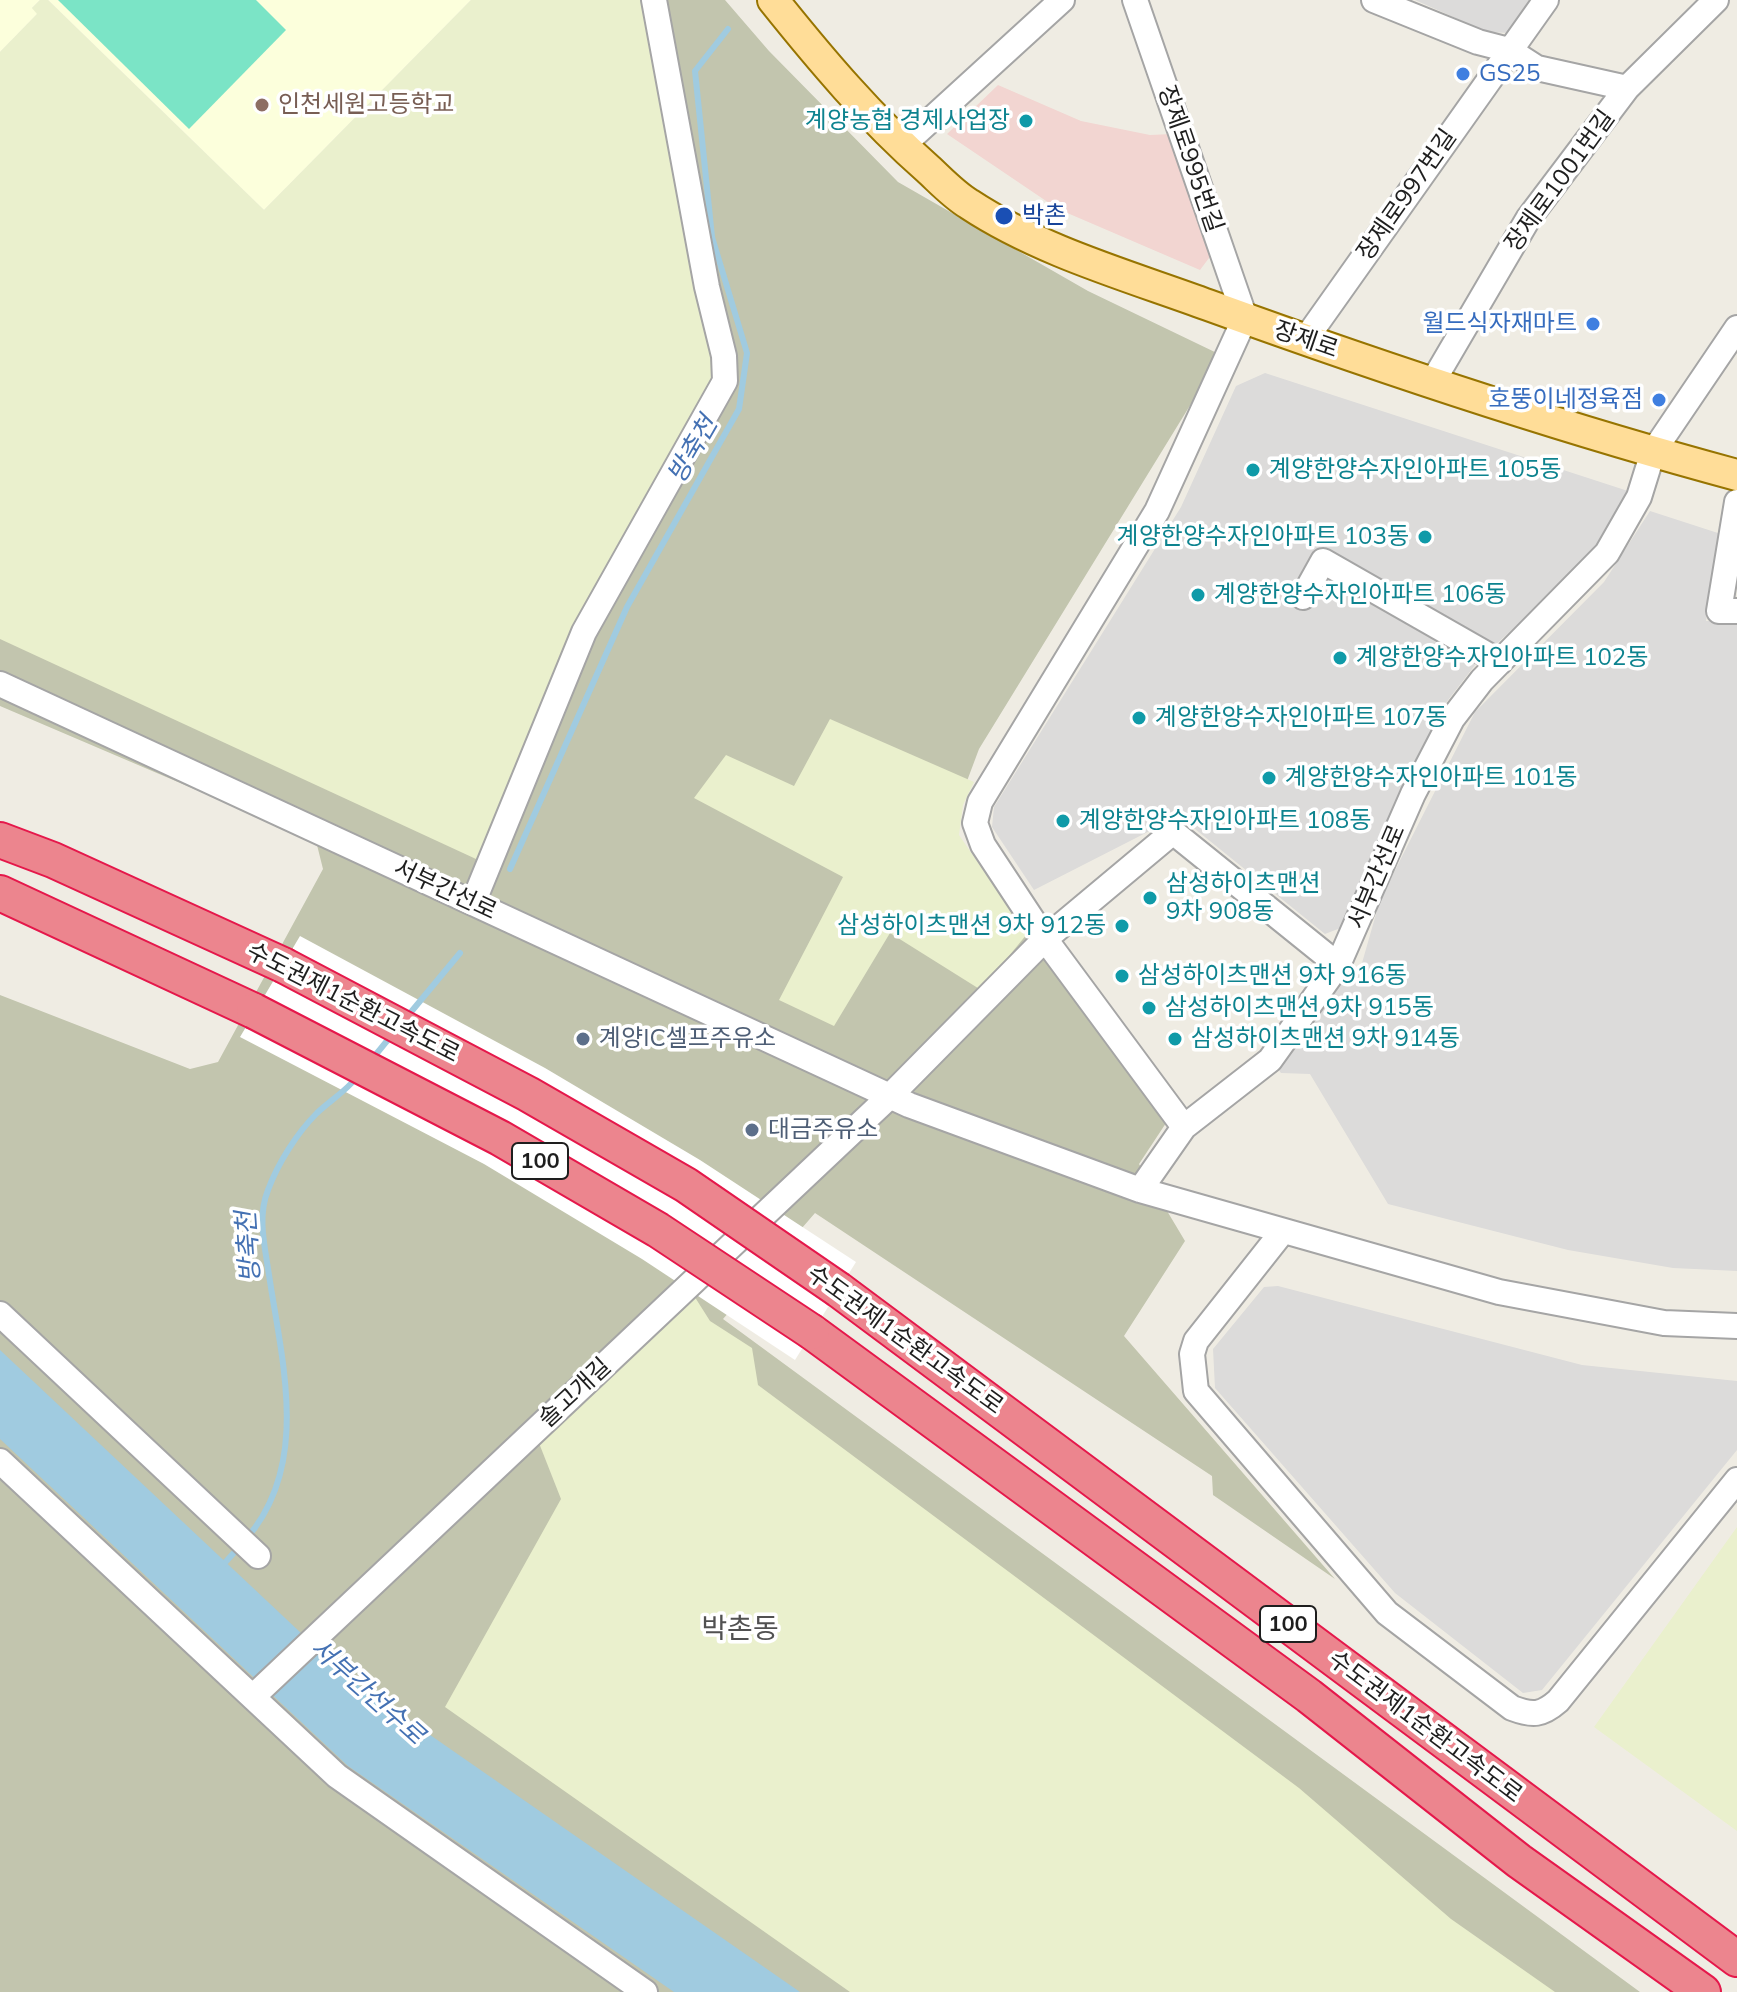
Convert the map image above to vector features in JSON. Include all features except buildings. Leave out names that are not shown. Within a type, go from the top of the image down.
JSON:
[{"type":"highway","name":"수도권제1순환고속도로","points":[[0,840],[53,860],[283,965],[528,1094],[686,1185],[839,1290],[1737,1959]]},
{"type":"highway","name":"수도권제1순환고속도로","points":[[0,893],[254,1011],[500,1138],[658,1230],[812,1332],[1309,1696],[1519,1861],[1703,1992]]},
{"type":"main road","name":"장제로","points":[[780,2],[835,76],[902,146],[966,202],[997,222],[1083,259],[1305,340],[1432,383],[1737,475]]},
{"type":"street","points":[[473,903],[584,632],[725,381],[724,356],[707,287],[671,77],[654,0]]},
{"type":"street","points":[[902,146],[1062,0]]},
{"type":"street","name":"장제로995번길","points":[[1135,0],[1245,318]]},
{"type":"street","points":[[1374,0],[1478,42],[1509,50],[1537,68],[1627,88]]},
{"type":"street","name":"장제로997번길","points":[[1305,340],[1546,0]]},
{"type":"street","name":"장제로1001번길","points":[[1432,383],[1528,219],[1627,88],[1716,0]]},
{"type":"street","points":[[1184,1127],[1045,939],[983,845],[975,823],[980,802],[1157,511],[1245,318]]},
{"type":"street","name":"서부간선로","points":[[1140,1190],[1184,1127],[1270,1060],[1338,965],[1413,794],[1452,719],[1500,662],[1607,553],[1639,497],[1653,452],[1737,328]]},
{"type":"street","points":[[1728,611],[1737,502]]},
{"type":"street","points":[[1303,597],[1323,561],[1500,662]]},
{"type":"street","name":"서부간선로","points":[[0,684],[890,1096],[1140,1190],[1499,1292],[1664,1323],[1737,1326]]},
{"type":"street","points":[[890,1096],[1045,939],[1173,832],[1338,965]]},
{"type":"street","name":"솔고개길","points":[[260,1690],[890,1096]]},
{"type":"street","points":[[1283,1231],[1196,1341],[1192,1354],[1196,1391],[1387,1613],[1512,1708],[1530,1714],[1544,1713],[1558,1701],[1737,1480]]},
{"type":"street","points":[[0,1314],[258,1556]]},
{"type":"street","points":[[0,1333],[205,1526],[230,1531]]},
{"type":"street","points":[[0,1461],[337,1776],[645,1992]]},
{"type":"shaded area","points":[[0,0],[40,0],[32,8],[38,13],[0,52]]},
{"type":"shaded area","points":[[40,0],[48,0],[264,210],[471,0],[650,0],[725,381],[584,632],[489,865],[0,639],[0,52],[37,14],[32,8]]},
{"type":"shaded area","name":"인천세원고등학교","points":[[48,0],[471,0],[264,210]]},
{"type":"shaded area","points":[[474,0],[725,0],[769,51],[898,182],[1088,291],[1221,355],[979,749],[955,813],[955,847],[1170,1117],[1139,1164],[1185,1241],[1124,1336],[1335,1579],[1213,1495],[1212,1476],[815,1213],[723,1319],[1640,1992],[0,1992],[0,995],[190,1069],[218,1062],[323,869],[316,841],[0,706],[0,56],[262,213]]},
{"type":"shaded area","points":[[1415,0],[1532,0],[1510,33],[1487,32]]},
{"type":"shaded area","points":[[998,85],[1081,121],[1150,135],[1172,134],[1212,254],[1200,270],[1058,209],[947,134]]},
{"type":"shaded area","points":[[1265,373],[1628,491],[1586,562],[1479,660],[1445,704],[1401,788],[1343,927],[1325,934],[1179,816],[1034,890],[992,827],[994,807],[1181,507],[1236,386]]},
{"type":"shaded area","points":[[1650,511],[1721,534],[1706,621],[1737,621],[1737,1271],[1673,1268],[1568,1250],[1388,1204],[1310,1074],[1281,1073],[1275,1065],[1344,976],[1358,977],[1380,900],[1475,712],[1604,582]]},
{"type":"shaded area","points":[[830,719],[974,782],[963,805],[959,835],[1027,934],[981,990],[890,933],[834,1026],[779,1000],[843,877],[694,798],[726,755],[794,786]]},
{"type":"shaded area","points":[[1278,1286],[1582,1365],[1737,1381],[1737,1450],[1542,1690],[1523,1693],[1395,1593],[1215,1388],[1213,1349],[1264,1287]]},
{"type":"shaded area","points":[[691,1291],[710,1321],[752,1348],[758,1385],[1299,1788],[1451,1919],[1555,1992],[850,1992],[445,1707],[561,1499],[537,1438]]},
{"type":"shaded area","points":[[1737,1527],[1737,1831],[1594,1727]]},
{"type":"green space","points":[[58,0],[256,0],[286,30],[189,129]]},
{"type":"water","name":"서부간선수로","points":[[0,1350],[351,1680],[800,1992],[674,1992],[348,1766],[0,1439]]},
{"type":"pier","points":[[300,936],[545,1068],[700,1160],[856,1262],[795,1360],[642,1259],[484,1164],[240,1037]]},
{"type":"waterway","name":"방축천","points":[[510,869],[627,607],[739,409],[747,353],[712,237],[695,71],[728,29]]},
{"type":"waterway","name":"방축천","points":[[406,1018],[460,953]]},
{"type":"waterway","name":"방축천","points":[[373,1058],[391,1036]]},
{"type":"waterway","name":"방축천","points":[[246,1539],[266,1510],[279,1479],[287,1412],[285,1377],[264,1243],[262,1221],[265,1200],[277,1169],[302,1130],[358,1076]]},
{"type":"waterway","name":"방축천","points":[[222,1566],[239,1547]]},
{"type":"place","name":"GS25","points":[[1463,74]]},
{"type":"place","name":"인천세원고등학교","points":[[262,105]]},
{"type":"place","name":"계양농협 경제사업장","points":[[1026,121]]},
{"type":"place","name":"박촌","points":[[1004,216]]},
{"type":"place","name":"월드식자재마트","points":[[1593,324]]},
{"type":"place","name":"호뚱이네정육점","points":[[1659,400]]},
{"type":"place","name":"계양한양수자인아파트 105동","points":[[1253,470]]},
{"type":"place","name":"계양한양수자인아파트 103동","points":[[1425,537]]},
{"type":"place","name":"계양한양수자인아파트 106동","points":[[1198,595]]},
{"type":"place","name":"계양한양수자인아파트 102동","points":[[1340,658]]},
{"type":"place","name":"계양한양수자인아파트 107동","points":[[1139,718]]},
{"type":"place","name":"계양한양수자인아파트 101동","points":[[1269,778]]},
{"type":"place","name":"계양한양수자인아파트 108동","points":[[1063,821]]},
{"type":"place","name":"삼성하이츠맨션 9차 908동","points":[[1150,898]]},
{"type":"place","name":"삼성하이츠맨션 9차 912동","points":[[1122,926]]},
{"type":"place","name":"삼성하이츠맨션 9차 916동","points":[[1122,976]]},
{"type":"place","name":"삼성하이츠맨션 9차 915동","points":[[1149,1008]]},
{"type":"place","name":"계양IC셀프주유소","points":[[583,1039]]},
{"type":"place","name":"삼성하이츠맨션 9차 914동","points":[[1175,1039]]},
{"type":"place","name":"대금주유소","points":[[752,1130]]},
{"type":"district","name":"박촌동","points":[[740,1630]]}]
